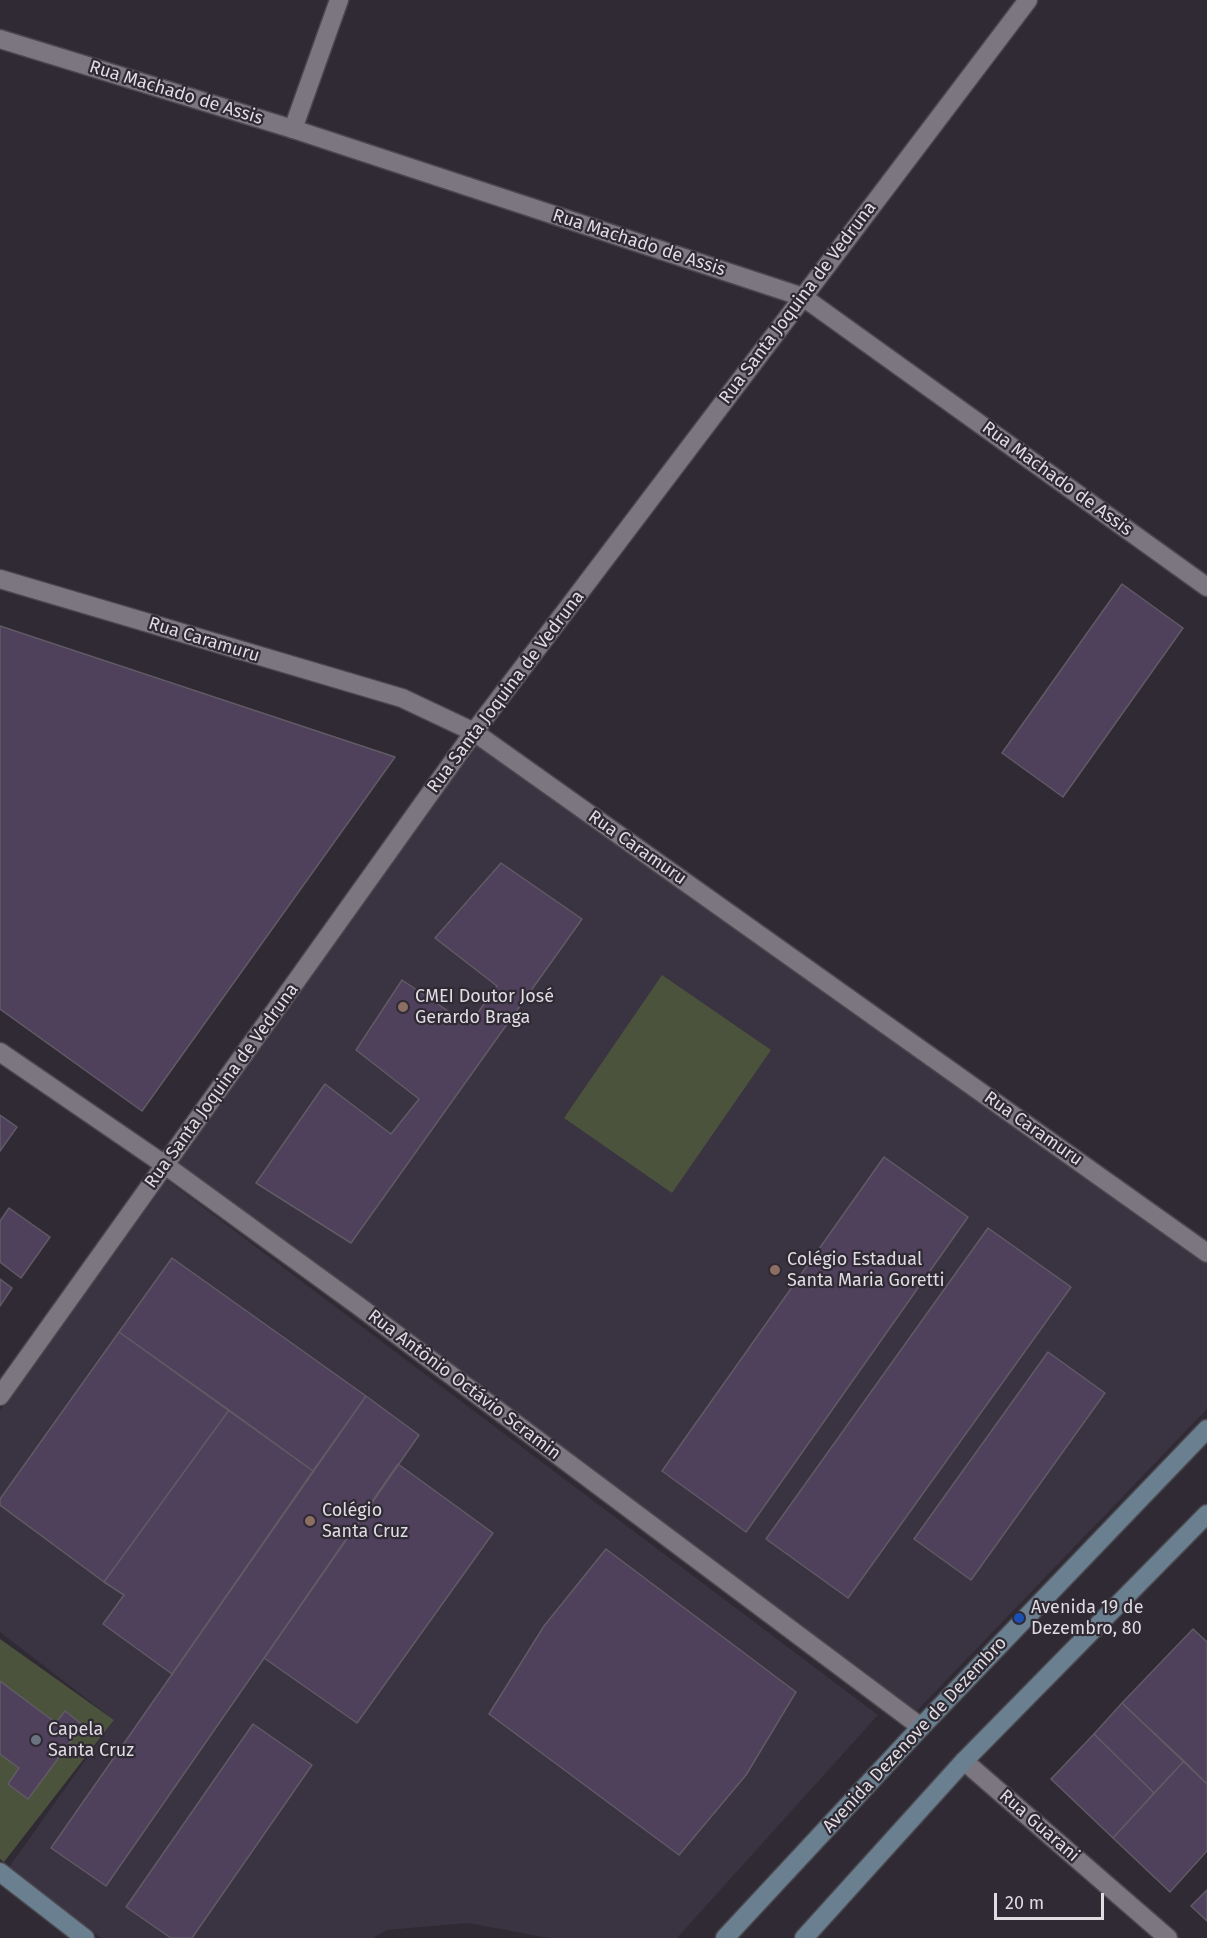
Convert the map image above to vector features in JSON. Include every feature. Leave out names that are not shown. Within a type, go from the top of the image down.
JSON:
[{"type":"main road","name":"Avenida Dezenove de Dezembro","points":[[725,1938],[921,1727],[1207,1429]]},
{"type":"main road","points":[[804,1938],[964,1761],[1207,1515]]},
{"type":"main road","points":[[0,1872],[85,1938]]},
{"type":"street","points":[[293,129],[339,0]]},
{"type":"street","name":"Rua Santa Joquina de Vedruna","points":[[0,1396],[474,732],[1028,0]]},
{"type":"street","name":"Rua Machado de Assis","points":[[0,39],[293,129],[803,297],[1207,587]]},
{"type":"street","name":"Rua Caramuru","points":[[0,579],[402,698],[474,732],[1207,1253]]},
{"type":"street","name":"Rua Antônio Octávio Scramin","points":[[0,1052],[165,1165],[360,1307],[921,1727]]},
{"type":"street","name":"Rua Guarani","points":[[964,1761],[1168,1938]]},
{"type":"shaded area","name":"Colégio Estadual Santa Maria Goretti","points":[[474,732],[1207,1253],[1207,1409],[910,1718],[165,1165]]},
{"type":"shaded area","name":"Colégio Santa Cruz","points":[[167,1180],[878,1715],[677,1938],[549,1938],[468,1923],[387,1930],[373,1938],[101,1938],[7,1870],[114,1720],[0,1632],[0,1410]]},
{"type":"green space","points":[[662,975],[771,1050],[672,1193],[564,1118]]},
{"type":"green space","points":[[0,1639],[114,1720],[4,1862],[0,1859]]},
{"type":"building","points":[[1122,584],[1183,628],[1063,797],[1002,753]]},
{"type":"building","points":[[0,626],[395,757],[142,1111],[0,1009]]},
{"type":"building","points":[[501,863],[582,919],[351,1243],[256,1183],[325,1084],[391,1134],[419,1099],[356,1050],[402,980],[469,1025],[497,986],[435,938]]},
{"type":"building","points":[[0,1115],[17,1127],[0,1151]]},
{"type":"building","points":[[884,1157],[968,1217],[746,1532],[662,1471]]},
{"type":"building","points":[[9,1208],[50,1237],[21,1278],[0,1262],[0,1221]]},
{"type":"building","points":[[988,1228],[1071,1287],[848,1598],[766,1539]]},
{"type":"building","points":[[172,1258],[366,1396],[313,1471],[119,1332]]},
{"type":"building","points":[[0,1279],[12,1288],[0,1306]]},
{"type":"building","points":[[119,1332],[229,1410],[104,1582],[0,1505],[0,1499]]},
{"type":"building","points":[[1048,1352],[1105,1393],[971,1580],[914,1539]]},
{"type":"building","points":[[366,1396],[419,1435],[106,1886],[51,1848]]},
{"type":"building","points":[[229,1410],[313,1471],[172,1674],[103,1624],[124,1595],[104,1582]]},
{"type":"building","points":[[398,1464],[493,1533],[357,1723],[264,1658]]},
{"type":"building","points":[[606,1549],[796,1692],[746,1775],[679,1855],[489,1714],[544,1626]]},
{"type":"building","points":[[1193,1629],[1207,1642],[1207,1784],[1122,1703]]},
{"type":"building","name":"Capela Santa Cruz","points":[[0,1681],[56,1723],[65,1711],[83,1725],[28,1799],[8,1784],[19,1768],[0,1754]]},
{"type":"building","points":[[1122,1703],[1184,1761],[1154,1793],[1094,1734]]},
{"type":"building","points":[[253,1724],[312,1765],[192,1938],[171,1938],[126,1907]]},
{"type":"building","points":[[1094,1734],[1154,1793],[1113,1838],[1051,1779]]},
{"type":"building","points":[[1184,1761],[1207,1784],[1207,1851],[1170,1892],[1113,1838]]},
{"type":"building","points":[[1207,1890],[1207,1921],[1191,1906]]},
{"type":"place","name":"CMEI Doutor José Gerardo Braga","points":[[403,1007]]},
{"type":"place","name":"Colégio Estadual Santa Maria Goretti","points":[[775,1270]]},
{"type":"place","name":"Colégio Santa Cruz","points":[[310,1521]]},
{"type":"place","name":"Avenida 19 de Dezembro, 80","points":[[1019,1618]]},
{"type":"place","name":"Capela Santa Cruz","points":[[36,1740]]}]
